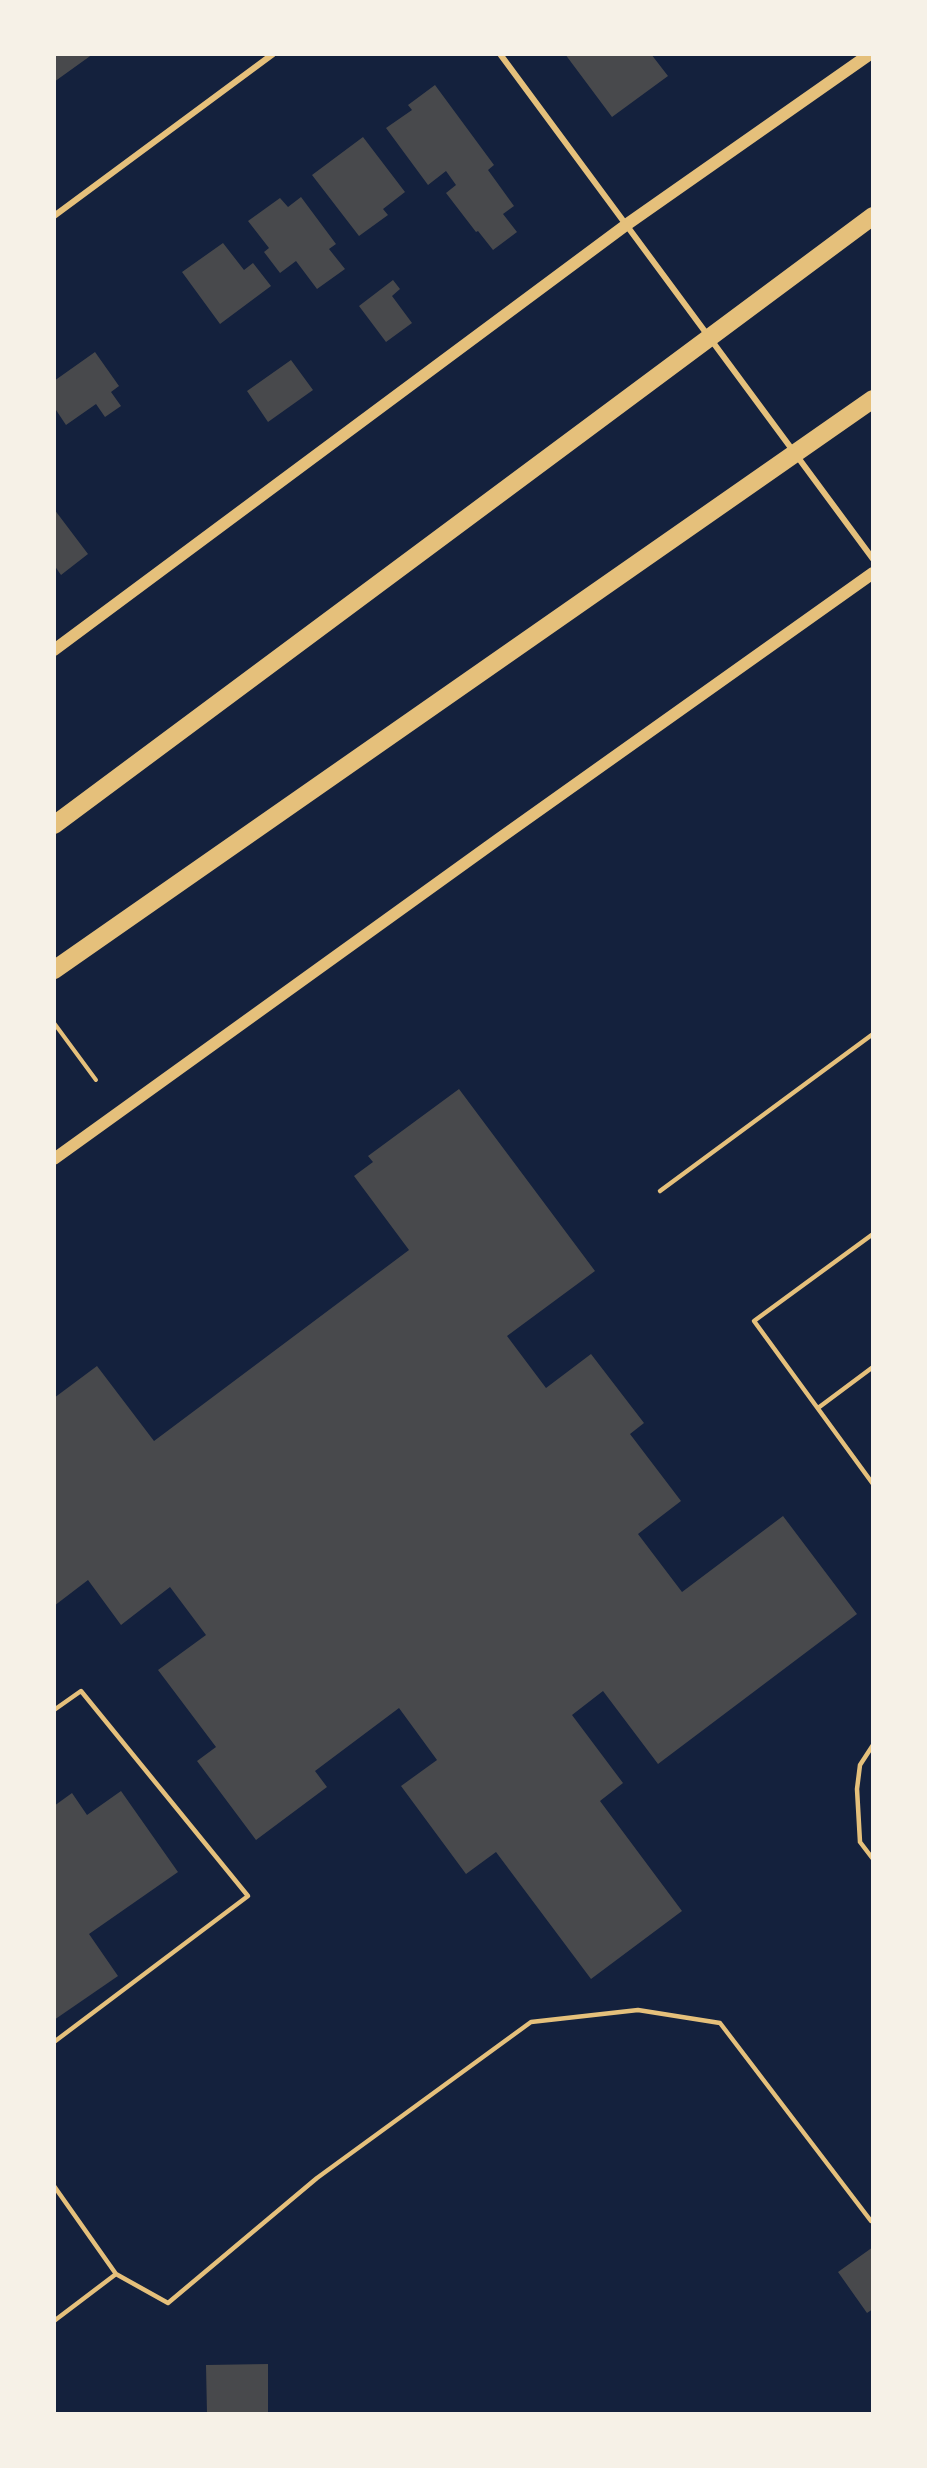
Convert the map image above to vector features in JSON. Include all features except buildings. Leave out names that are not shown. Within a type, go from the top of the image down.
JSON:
[{"type":"highway","points":[[54,825],[873,216]]},
{"type":"highway","points":[[54,970],[873,399]]},
{"type":"main road","points":[[54,650],[626,225],[870,54]]},
{"type":"main road","points":[[54,1159],[873,573]]},
{"type":"street","points":[[54,216],[273,54]]},
{"type":"street","points":[[500,54],[873,559]]},
{"type":"lane","points":[[660,1191],[873,1034]]},
{"type":"lane","points":[[873,1234],[754,1321],[873,1484]]},
{"type":"lane","points":[[818,1408],[873,1367]]},
{"type":"lane","points":[[54,1710],[81,1691],[248,1896],[54,2042]]},
{"type":"lane","points":[[873,1745],[860,1765],[857,1790],[860,1842],[873,1859]]},
{"type":"lane","points":[[54,2186],[116,2274],[168,2303],[317,2178],[531,2022],[638,2010],[720,2023],[871,2221],[873,2220]]},
{"type":"lane","points":[[54,2321],[116,2274]]},
{"type":"path","points":[[54,1023],[96,1080]]}]
